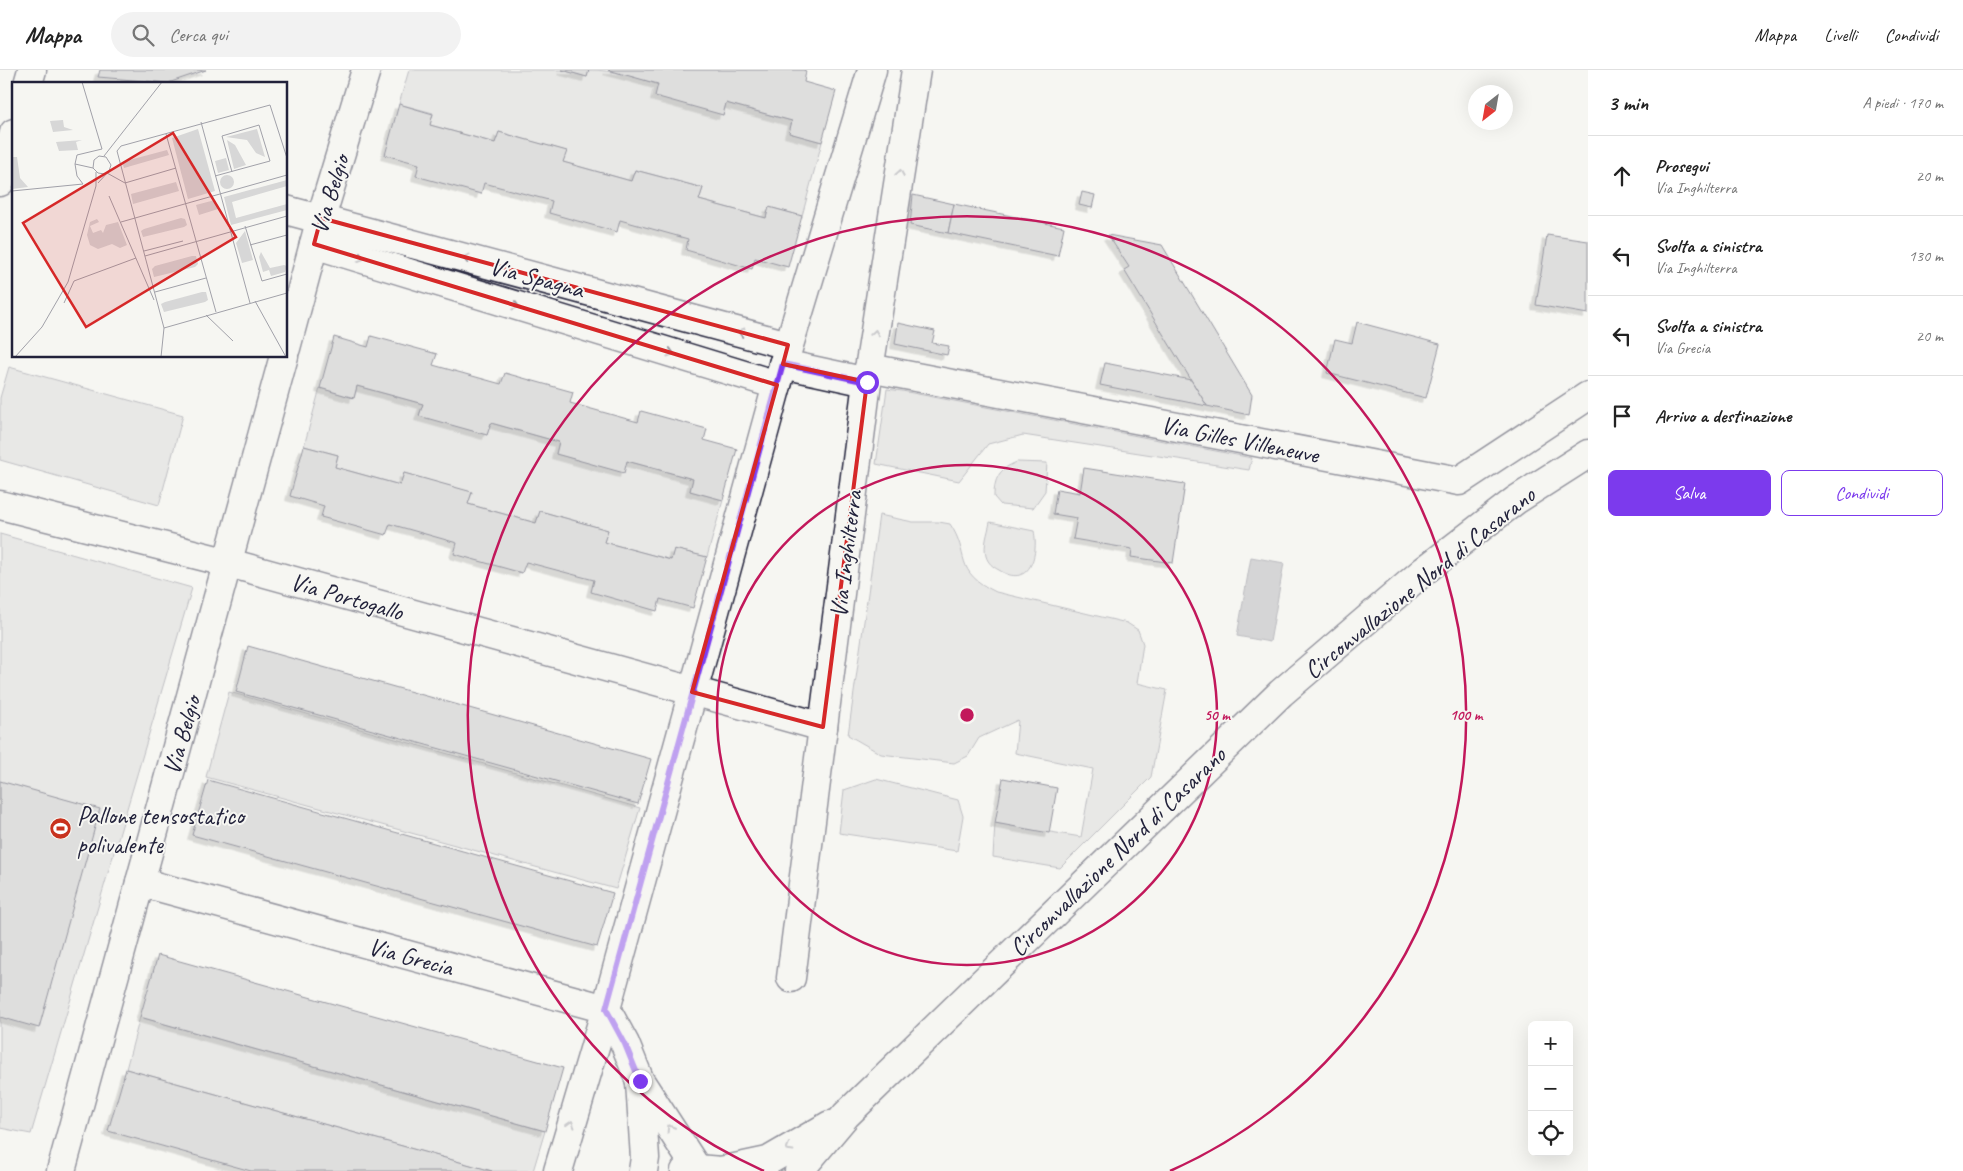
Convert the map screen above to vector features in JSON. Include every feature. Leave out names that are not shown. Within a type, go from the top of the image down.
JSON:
[{"type":"street","name":"Via Belgio","points":[[288,340],[317,231],[366,70]]},
{"type":"street","points":[[558,1171],[606,1009],[782,365],[872,70]]},
{"type":"street","name":"Via Inghilterra","points":[[791,978],[868,375],[916,70]]},
{"type":"street","points":[[0,182],[10,141]]},
{"type":"street","name":"Via Spagna","points":[[288,211],[317,231],[782,365]]},
{"type":"street","name":"Via Spagna","points":[[317,231],[782,365]]},
{"type":"street","name":"Via Belgio","points":[[61,1171],[283,358]]},
{"type":"street","points":[[782,365],[868,375]]},
{"type":"street","name":"Via Gilles Villeneuve","points":[[868,375],[1459,481],[1588,396]]},
{"type":"street","name":"Circonvallazione Nord di Casarano","points":[[799,1171],[846,1115],[1281,693],[1425,570],[1516,500],[1588,454]]},
{"type":"street","name":"Via Portogallo","points":[[0,505],[229,562],[692,692]]},
{"type":"street","points":[[692,692],[823,727]]},
{"type":"street","name":"Via Grecia","points":[[140,882],[606,1009]]},
{"type":"street","points":[[606,1009],[625,1044],[640,1081],[706,1170]]},
{"type":"street","points":[[640,1081],[645,1158],[643,1171]]},
{"type":"street","name":"Circonvallazione Nord di Casarano","points":[[706,1170],[768,1161],[846,1115]]},
{"type":"highlighted area","points":[[321,218],[788,345],[783,364],[867,382],[823,727],[692,692],[777,385],[314,244]]},
{"type":"shaded area","points":[[409,70],[562,70],[587,77],[589,70],[607,71],[624,74],[658,85],[723,115],[726,103],[792,121],[790,133],[822,142],[802,216],[769,207],[766,218],[699,200],[703,188],[635,170],[631,181],[563,162],[566,151],[499,132],[495,143],[430,125],[433,113],[399,104]]},
{"type":"shaded area","points":[[9,367],[183,415],[159,505],[0,460],[0,398]]},
{"type":"shaded area","points":[[357,386],[423,404],[419,415],[487,435],[491,423],[559,442],[556,454],[623,472],[627,461],[693,479],[690,491],[723,500],[707,557],[674,549],[671,560],[604,542],[608,530],[540,511],[536,523],[468,504],[472,493],[404,473],[400,485],[335,467],[338,455],[304,446],[320,388],[354,398]]},
{"type":"shaded area","points":[[887,389],[1252,458],[1249,470],[1023,435],[988,444],[959,481],[876,464]]},
{"type":"shaded area","points":[[1017,462],[1047,463],[1045,491],[1033,508],[1001,505],[994,497],[995,484],[999,475],[1006,468]]},
{"type":"shaded area","points":[[879,515],[913,522],[950,524],[960,545],[964,562],[973,577],[996,592],[1127,623],[1138,630],[1143,644],[1137,683],[1167,690],[1151,777],[1060,868],[993,857],[995,823],[1081,837],[1093,769],[1015,753],[1018,720],[979,738],[968,756],[954,763],[881,754],[848,735]]},
{"type":"shaded area","points":[[990,522],[1034,531],[1035,550],[1030,567],[1025,573],[1009,575],[995,568],[988,561],[985,548]]},
{"type":"shaded area","name":"Pallone tensostatico polivalente","points":[[0,534],[192,588],[31,1134],[0,1128]]},
{"type":"shaded area","points":[[1251,557],[1284,563],[1270,642],[1237,636]]},
{"type":"shaded area","points":[[229,692],[640,808],[616,889],[206,777]]},
{"type":"shaded area","points":[[876,779],[958,800],[963,816],[957,851],[839,833],[844,790]]},
{"type":"shaded area","points":[[140,1017],[545,1131],[533,1171],[492,1171],[126,1069]]},
{"type":"building","points":[[100,70],[206,70],[171,82],[98,77]]},
{"type":"building","points":[[562,70],[589,70],[587,77]]},
{"type":"building","points":[[608,70],[803,70],[806,71],[804,82],[836,91],[822,142],[789,133],[792,121],[726,103],[723,115],[655,96],[658,84]]},
{"type":"building","points":[[399,104],[433,114],[430,125],[495,143],[499,132],[567,151],[563,162],[631,181],[635,170],[703,188],[699,200],[766,218],[769,207],[802,216],[788,267],[755,258],[752,269],[686,250],[688,239],[620,220],[617,232],[549,213],[552,201],[484,183],[481,194],[416,176],[419,164],[385,155]]},
{"type":"building","points":[[1082,192],[1095,195],[1092,208],[1079,205]]},
{"type":"building","points":[[913,195],[954,204],[948,233],[910,225]]},
{"type":"building","points":[[954,204],[1064,227],[1058,256],[948,233]]},
{"type":"building","points":[[1108,235],[1162,245],[1252,395],[1249,415],[1207,406],[1124,270],[1129,267]]},
{"type":"building","points":[[1547,235],[1588,241],[1588,314],[1536,305]]},
{"type":"building","points":[[1357,322],[1440,344],[1426,398],[1327,373],[1335,339],[1352,343]]},
{"type":"building","points":[[898,323],[935,331],[932,343],[949,346],[947,355],[895,344]]},
{"type":"building","points":[[371,336],[437,354],[433,365],[501,384],[505,373],[573,392],[570,403],[638,422],[641,411],[707,429],[704,440],[737,449],[723,500],[690,491],[693,479],[627,461],[624,473],[556,454],[559,442],[491,423],[487,435],[419,416],[423,404],[357,386],[354,398],[320,388],[334,337],[368,347]]},
{"type":"building","points":[[1105,363],[1191,380],[1207,406],[1100,385]]},
{"type":"building","points":[[304,446],[338,455],[335,467],[400,485],[404,473],[472,492],[468,504],[536,523],[540,511],[608,530],[604,542],[671,560],[674,549],[707,557],[693,608],[660,599],[657,611],[591,592],[594,580],[526,562],[522,573],[454,554],[457,543],[390,524],[386,535],[321,517],[324,506],[290,496]]},
{"type":"building","points":[[1084,468],[1185,484],[1173,563],[1131,557],[1132,549],[1073,539],[1077,518],[1053,514],[1057,489],[1080,493]]},
{"type":"building","points":[[248,646],[651,759],[638,804],[236,692]]},
{"type":"building","points":[[1003,778],[1057,788],[1049,833],[995,823]]},
{"type":"building","points":[[208,780],[613,893],[597,947],[192,835]]},
{"type":"building","name":"Pallone tensostatico polivalente","points":[[0,781],[100,809],[39,1028],[0,1017]]},
{"type":"building","points":[[158,955],[563,1068],[545,1131],[140,1017]]},
{"type":"building","points":[[126,1069],[492,1171],[251,1171],[108,1131]]},
{"type":"place","name":"Pallone tensostatico polivalente","points":[[61,829]]},
{"type":"route","points":[[640,1081],[625,1044],[606,1009],[776,385],[783,364],[867,382]]}]
